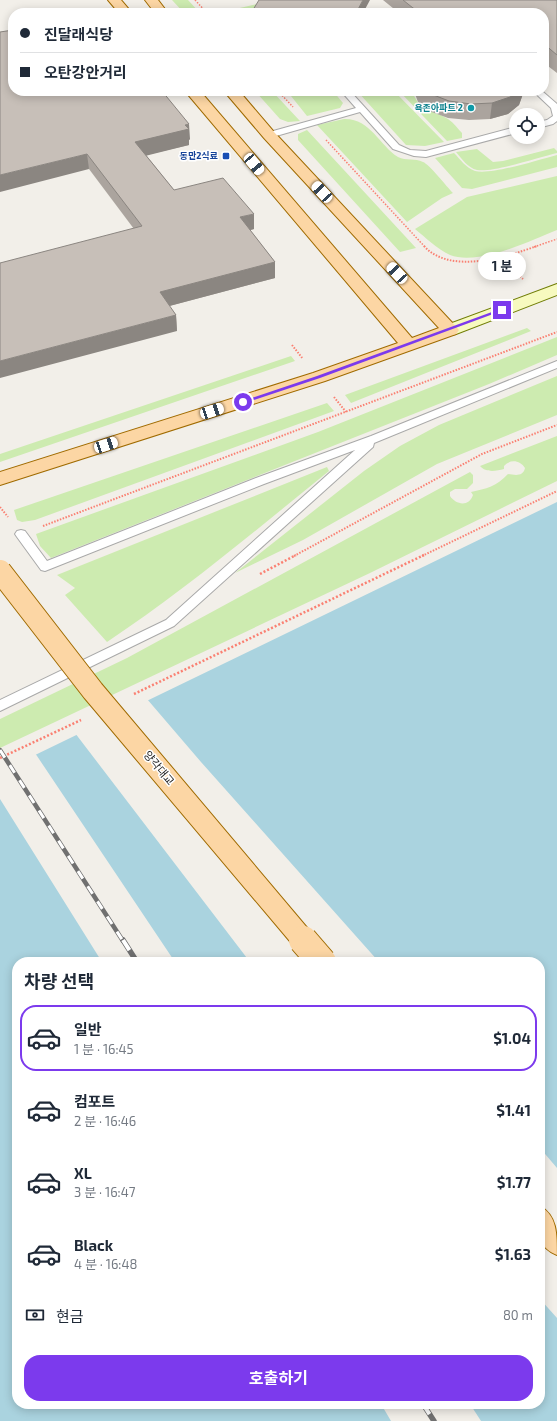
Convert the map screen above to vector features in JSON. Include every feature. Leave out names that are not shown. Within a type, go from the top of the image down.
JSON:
[{"type":"main road","points":[[114,0],[121,8]]},
{"type":"main road","points":[[151,0],[158,8]]},
{"type":"main road","points":[[196,96],[409,345]]},
{"type":"main road","points":[[235,96],[269,135],[450,330]]},
{"type":"main road","points":[[0,479],[311,380],[450,330],[557,289]]},
{"type":"main road","name":"양각대교","points":[[0,571],[94,691],[318,957]]},
{"type":"main road","points":[[545,1226],[557,1241]]},
{"type":"lane","points":[[349,96],[396,147],[406,152],[426,154],[509,132]]},
{"type":"lane","points":[[543,96],[555,107],[557,117],[550,122],[545,123]]},
{"type":"lane","points":[[269,135],[361,109]]},
{"type":"lane","points":[[21,534],[45,567],[260,481],[374,439],[557,364]]},
{"type":"lane","points":[[0,706],[170,623],[374,439]]},
{"type":"path","points":[[195,0],[202,8]]},
{"type":"path","points":[[283,96],[429,252],[441,259],[468,263],[492,260],[557,239]]},
{"type":"path","points":[[21,534],[557,332]]},
{"type":"path","points":[[260,574],[482,454],[557,425]]},
{"type":"path","points":[[128,697],[557,492]]},
{"type":"path","points":[[0,758],[85,718]]},
{"type":"green space","points":[[172,0],[188,0],[195,8],[179,8]]},
{"type":"green space","points":[[270,1],[263,8],[240,8]]},
{"type":"green space","points":[[259,96],[277,96],[300,121],[288,122],[280,119]]},
{"type":"green space","points":[[291,96],[337,96],[343,103],[340,108],[307,116]]},
{"type":"green space","points":[[362,96],[399,96],[444,142],[425,146],[406,145]]},
{"type":"green space","points":[[404,96],[414,96],[419,104],[427,110],[448,119],[462,133],[462,138],[447,141]]},
{"type":"green space","points":[[344,119],[353,120],[368,127],[391,152],[398,157],[417,160],[426,164],[453,193],[442,198],[407,222],[317,125]]},
{"type":"green space","points":[[307,130],[416,248],[400,252],[298,140],[298,134]]},
{"type":"green space","points":[[554,148],[557,153],[504,167],[484,170],[474,169],[465,163],[456,152],[477,149],[493,162],[503,161]]},
{"type":"green space","points":[[454,153],[466,166],[475,171],[483,172],[503,169],[557,155],[557,167],[472,189],[462,188],[435,158]]},
{"type":"green space","points":[[557,176],[557,230],[519,246],[489,255],[462,258],[445,252],[415,229],[467,197]]},
{"type":"green space","points":[[527,328],[531,331],[351,403],[345,395]]},
{"type":"green space","points":[[557,337],[557,355],[489,384],[51,558],[40,546],[36,534],[318,432]]},
{"type":"green space","points":[[291,356],[295,361],[0,462],[0,454]]},
{"type":"green space","points":[[557,376],[557,415],[437,464],[303,540],[235,573],[364,471],[400,446],[439,425]]},
{"type":"green space","points":[[327,403],[334,411],[35,520],[22,522],[17,520],[14,510]]},
{"type":"green space","points":[[557,436],[557,481],[370,573],[0,748],[0,719],[127,658],[470,472],[473,475],[473,483],[467,489],[455,489],[450,492],[450,496],[453,499],[459,503],[466,503],[473,495],[471,492],[482,490],[491,486],[508,474],[521,474],[525,468],[523,465],[515,461],[506,464],[504,469],[491,471],[485,470],[480,466]]},
{"type":"green space","points":[[327,467],[329,471],[220,559],[164,602],[107,642],[65,595],[75,588],[57,575]]},
{"type":"water","points":[[557,502],[557,1421],[0,1421],[0,772]]},
{"type":"pier","points":[[147,699],[375,957],[246,957],[75,733]]},
{"type":"pier","points":[[35,753],[172,957],[99,957],[0,799],[0,770]]},
{"type":"pier","points":[[545,1154],[557,1168],[557,1318],[545,1305]]},
{"type":"pier","points":[[384,1409],[473,1409],[481,1421],[391,1421]]},
{"type":"building","points":[[259,0],[363,0],[359,8],[254,8]]},
{"type":"building","points":[[403,0],[557,0],[557,55],[549,48],[549,8],[413,8]]},
{"type":"building","points":[[8,31],[8,96],[166,96],[189,124],[185,125],[189,129],[135,142],[174,190],[223,178],[254,214],[240,217],[275,262],[160,292],[176,315],[0,361],[0,263],[142,226],[87,154],[0,175],[0,32]]},
{"type":"building","points":[[436,96],[512,96],[492,103],[471,104],[449,101]]},
{"type":"railway","points":[[0,750],[123,941]]},
{"type":"railway","points":[[123,940],[134,957]]},
{"type":"railway","points":[[426,1409],[434,1421]]},
{"type":"place","name":"욕존아파트 2","points":[[471,108]]},
{"type":"place","name":"동만2식료","points":[[226,156]]},
{"type":"route","points":[[243,402],[319,377],[502,310]]}]
